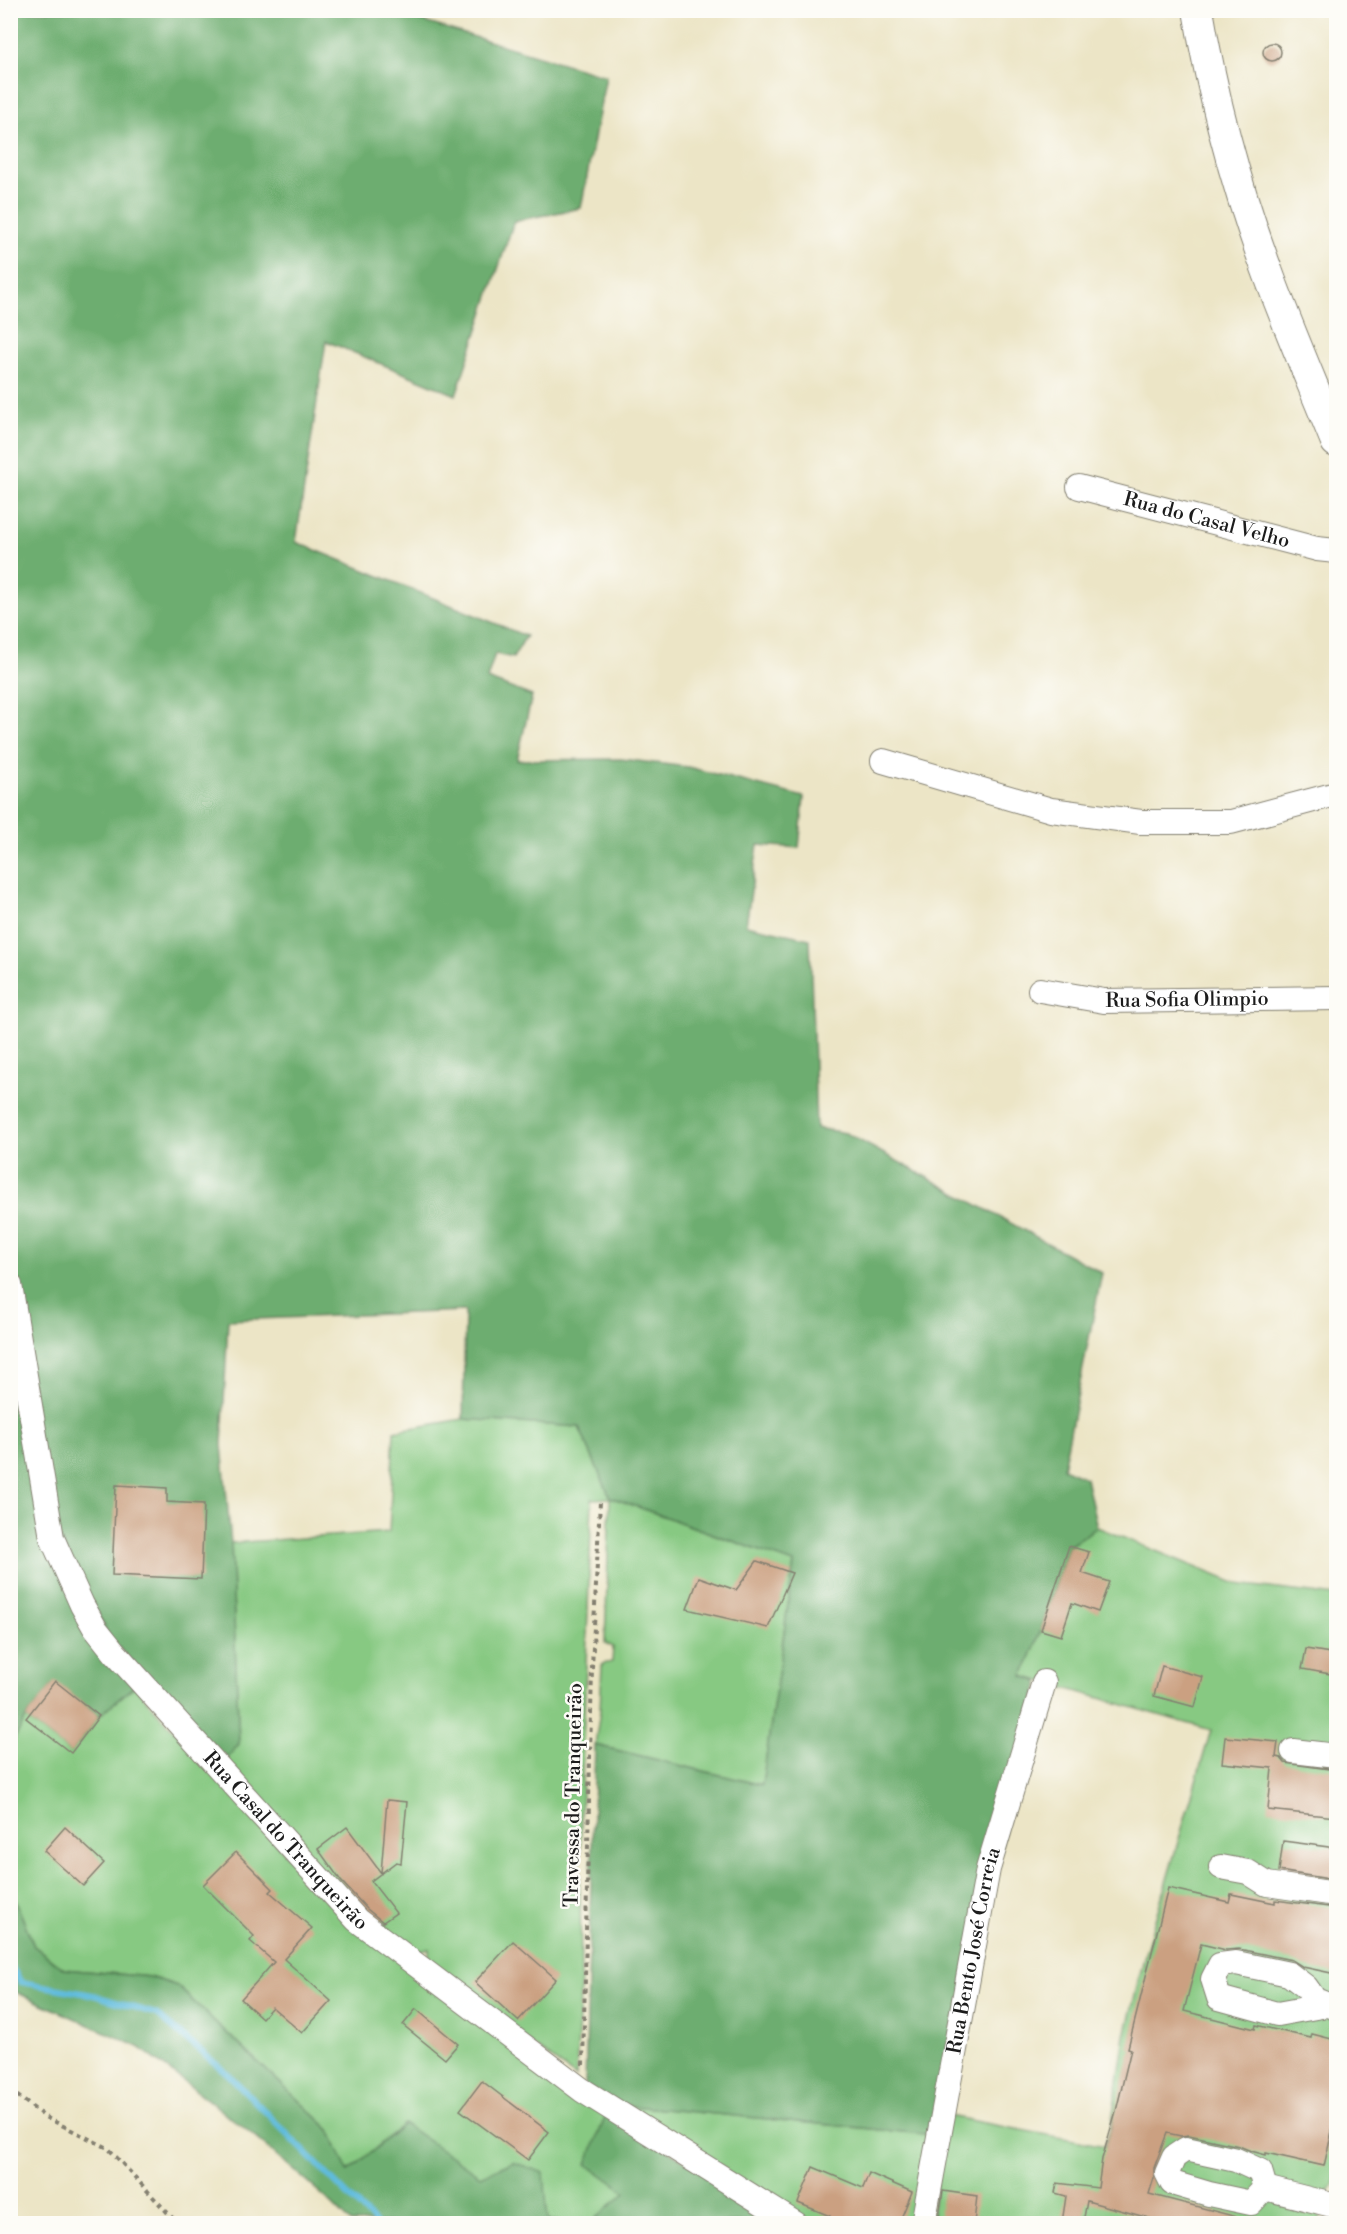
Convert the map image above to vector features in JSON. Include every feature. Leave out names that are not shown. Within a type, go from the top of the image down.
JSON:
[{"type":"main road","points":[[1198,10],[1217,104],[1254,233],[1336,442]]},
{"type":"street","name":"Rua do Casal Velho","points":[[1079,487],[1317,549],[1336,551]]},
{"type":"street","points":[[883,761],[1051,810],[1142,822],[1231,822],[1336,794]]},
{"type":"street","name":"Rua Sofia Olimpio","points":[[1040,990],[1104,1001],[1336,998]]},
{"type":"street","name":"Rua Casal do Tranqueirão","points":[[10,1285],[52,1538],[95,1628],[115,1653],[357,1920],[582,2090],[796,2223]]},
{"type":"street","name":"Rua Bento José Correia","points":[[924,2223],[988,1869],[1044,1682]]},
{"type":"street","points":[[1293,1751],[1336,1756]]},
{"type":"street","points":[[1221,1867],[1248,1872],[1268,1884],[1336,1894]]},
{"type":"street","points":[[1265,2188],[1336,2206]]},
{"type":"path","name":"Travessa do Tranqueirão","points":[[582,2090],[592,1668],[600,1501]]},
{"type":"path","points":[[10,2090],[45,2117],[108,2148],[178,2223]]},
{"type":"green space","points":[[10,11],[388,11],[606,76],[581,208],[514,221],[456,395],[326,341],[296,542],[526,636],[513,658],[495,654],[487,679],[532,696],[517,760],[621,759],[688,767],[804,797],[799,848],[758,845],[746,925],[810,939],[816,1128],[846,1133],[1102,1273],[1063,1468],[1086,1478],[1097,1527],[1069,1546],[1023,1676],[1039,1682],[934,2135],[611,2104],[585,2085],[595,1745],[762,1785],[794,1563],[610,1497],[579,1427],[463,1419],[465,1311],[228,1320],[222,1445],[231,1543],[239,1744],[222,1764],[95,1621],[52,1538],[10,1261]]},
{"type":"green space","points":[[10,1326],[36,1490],[134,1686],[99,1716],[55,1682],[26,1718],[11,1745]]},
{"type":"green space","points":[[463,1419],[579,1427],[610,1497],[794,1563],[762,1785],[595,1745],[600,1710],[602,1664],[612,1662],[613,1647],[605,1643],[610,1498],[592,1499],[580,1872],[581,1976],[576,2077],[429,1968],[429,1948],[412,1953],[375,1928],[222,1764],[239,1744],[231,1543],[389,1532],[394,1431]]},
{"type":"green space","points":[[1097,1527],[1237,1584],[1336,1596],[1336,2174],[1334,2184],[1321,2202],[1320,2223],[930,2224],[948,2116],[1105,2146],[1111,2126],[1125,2036],[1145,1954],[1211,1730],[1023,1676],[1069,1546]]},
{"type":"green space","points":[[134,1686],[291,1860],[607,2112],[626,2192],[590,2223],[548,2220],[513,2162],[480,2176],[404,2125],[348,2173],[330,2130],[177,1986],[150,1977],[64,1969],[34,1946],[11,1890],[11,1745],[26,1718],[71,1753],[99,1716]]},
{"type":"green space","points":[[11,1890],[34,1946],[64,1969],[150,1977],[177,1986],[330,2130],[348,2172],[404,2124],[480,2176],[513,2162],[544,2173],[548,2220],[568,2223],[351,2223],[327,2199],[252,2134],[139,2047],[11,1990]]},
{"type":"green space","points":[[611,2104],[934,2135],[917,2223],[810,2223]]},
{"type":"green space","points":[[607,2112],[784,2223],[590,2223],[626,2192],[587,2164]]},
{"type":"building","points":[[1272,43],[1278,46],[1281,52],[1278,58],[1272,61],[1266,58],[1263,52],[1266,46]]},
{"type":"building","points":[[116,1485],[167,1488],[167,1502],[204,1504],[201,1579],[112,1575]]},
{"type":"building","points":[[1069,1546],[1089,1552],[1082,1573],[1109,1582],[1098,1612],[1072,1603],[1061,1636],[1041,1630]]},
{"type":"building","points":[[757,1561],[792,1573],[768,1628],[687,1609],[699,1577],[736,1590]]},
{"type":"building","points":[[1306,1649],[1336,1654],[1336,1675],[1302,1669]]},
{"type":"building","points":[[1162,1666],[1203,1677],[1195,1707],[1154,1696]]},
{"type":"building","points":[[55,1681],[99,1716],[71,1753],[26,1718]]},
{"type":"building","points":[[1225,1737],[1278,1742],[1276,1757],[1281,1758],[1285,1763],[1336,1770],[1336,1817],[1268,1810],[1272,1768],[1222,1763]]},
{"type":"building","points":[[387,1800],[407,1802],[401,1863],[396,1862],[371,1881],[396,1913],[383,1922],[367,1909],[341,1881],[318,1849],[347,1827],[381,1873]]},
{"type":"building","points":[[65,1827],[104,1863],[83,1886],[44,1851]]},
{"type":"building","points":[[1283,1841],[1336,1848],[1336,1880],[1279,1871]]},
{"type":"building","points":[[236,1852],[273,1889],[270,1892],[312,1928],[284,1959],[331,2001],[302,2033],[272,2007],[262,2018],[241,1999],[274,1962],[250,1941],[254,1936],[203,1885]]},
{"type":"building","points":[[1168,1888],[1229,1902],[1231,1894],[1275,1903],[1275,1900],[1336,1908],[1336,1974],[1303,1967],[1292,1960],[1201,1944],[1184,2011],[1255,2029],[1256,2025],[1311,2038],[1312,2034],[1336,2040],[1336,2114],[1324,2166],[1266,2153],[1266,2155],[1239,2146],[1189,2135],[1167,2133],[1154,2168],[1154,2178],[1149,2194],[1241,2218],[1241,2223],[1155,2223],[1156,2220],[1087,2201],[1083,2223],[1062,2223],[1066,2196],[1055,2193],[1057,2183],[1098,2188],[1102,2159],[1116,2111],[1131,2049],[1128,2048]]},
{"type":"building","points":[[513,1941],[556,1979],[518,2021],[475,1982]]},
{"type":"building","points":[[416,2009],[458,2044],[445,2059],[403,2025]]},
{"type":"building","points":[[482,2081],[549,2132],[528,2160],[460,2110]]},
{"type":"building","points":[[813,2167],[863,2188],[869,2173],[912,2192],[899,2223],[829,2223],[830,2216],[798,2203]]},
{"type":"building","points":[[943,2191],[977,2196],[974,2223],[938,2223]]},
{"type":"waterway","points":[[10,1965],[21,1982],[93,1995],[156,2014],[228,2074],[376,2224]]}]
